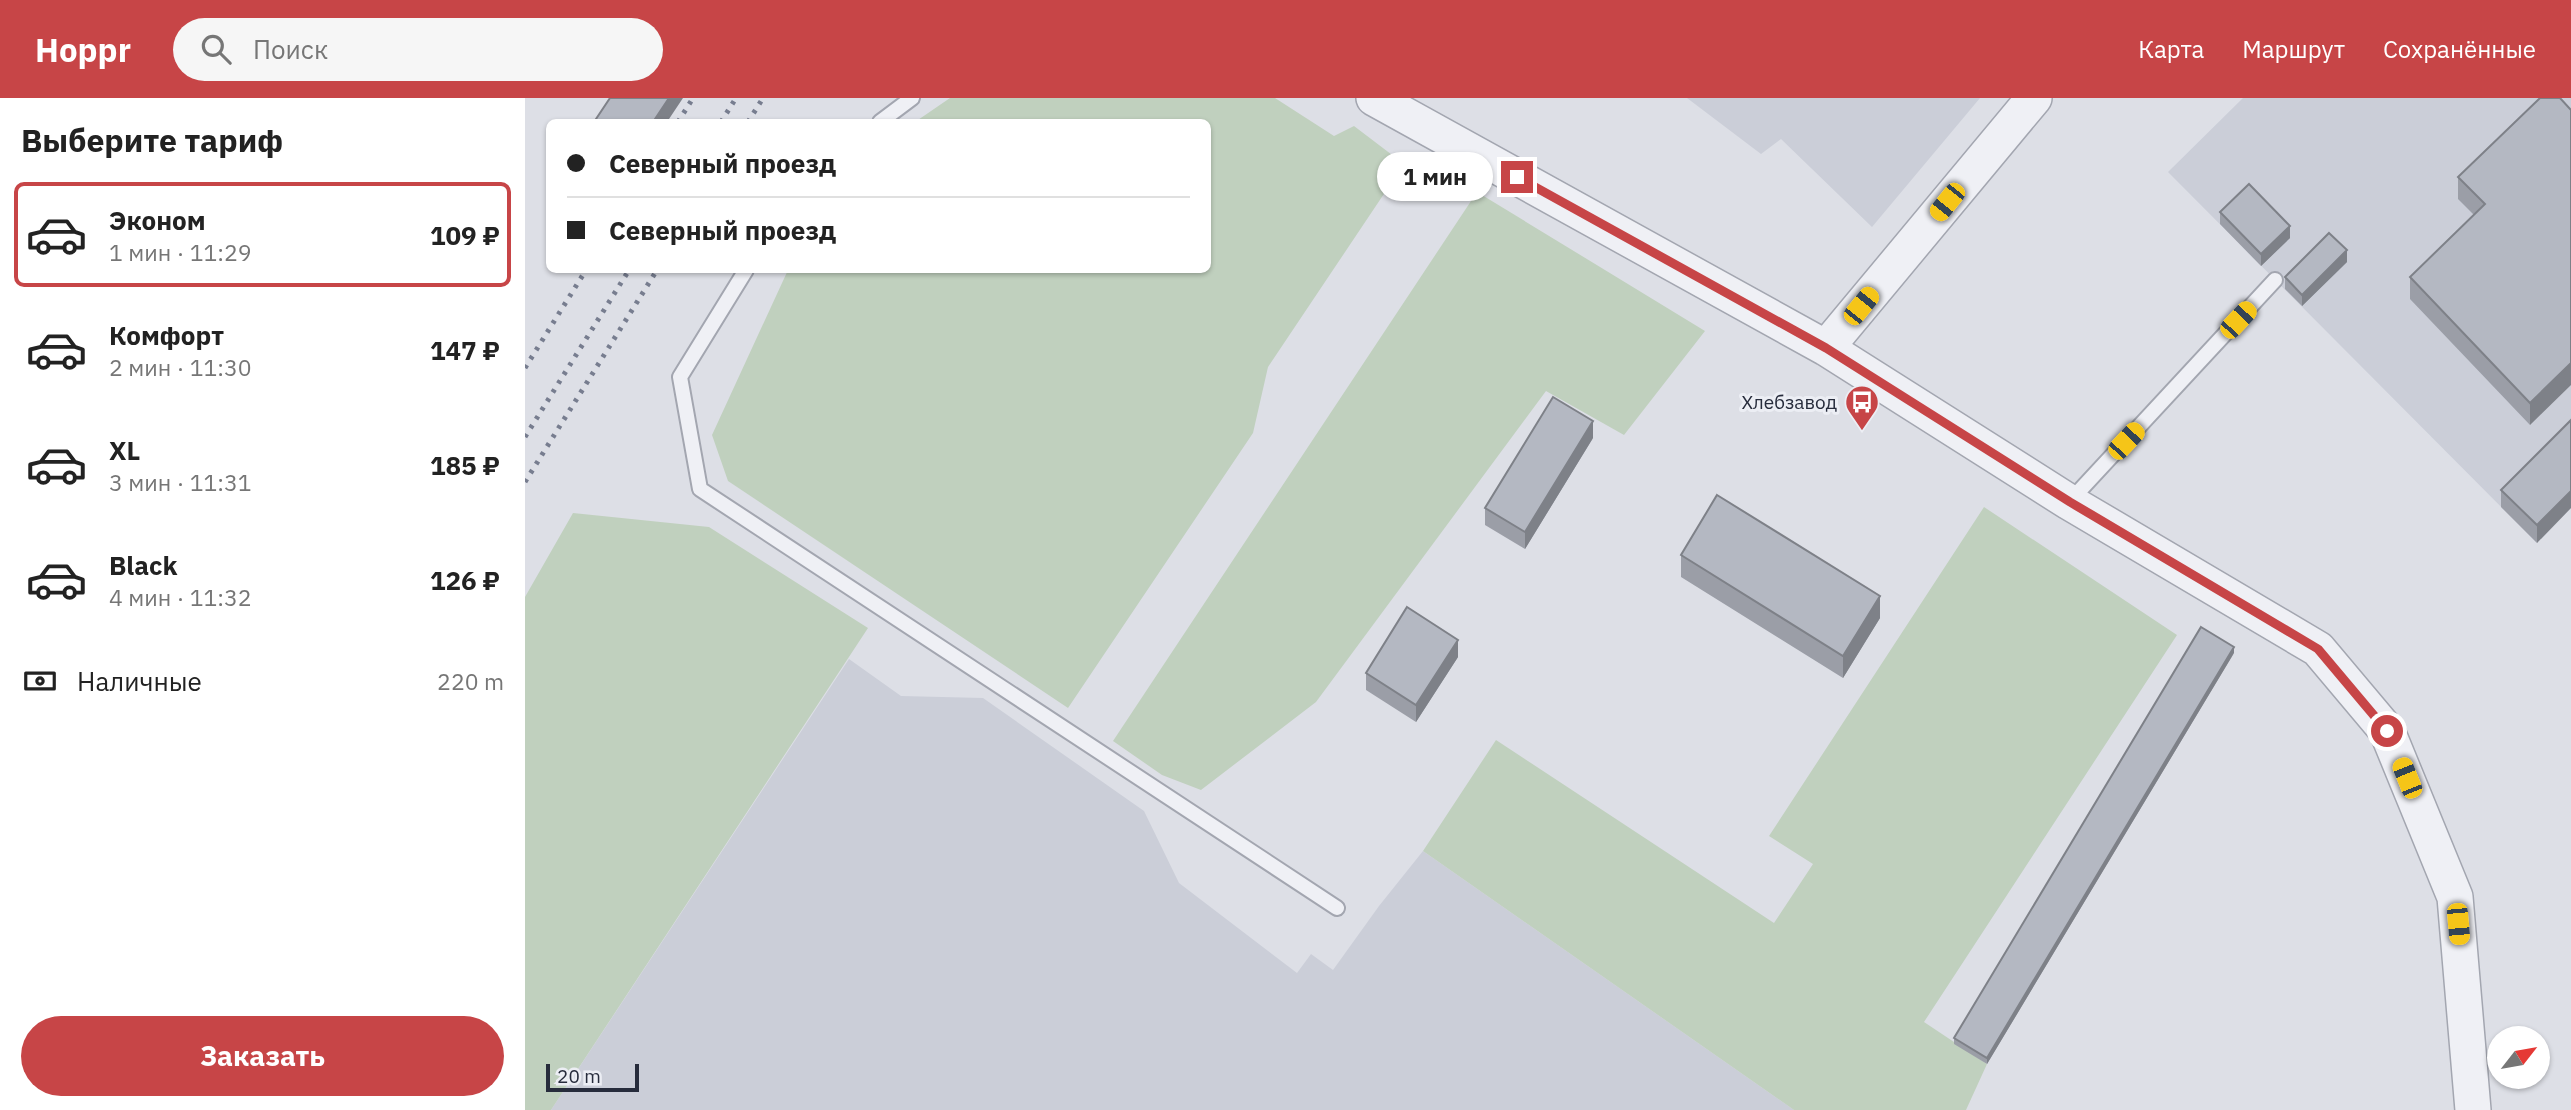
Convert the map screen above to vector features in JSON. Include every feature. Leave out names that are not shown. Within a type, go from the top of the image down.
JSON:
[{"type":"street","points":[[1374,98],[1826,348],[2070,502],[2318,649],[2387,731],[2455,897],[2473,1110]]},
{"type":"street","points":[[1826,348],[2034,98]]},
{"type":"lane","points":[[884,119],[912,98]]},
{"type":"lane","points":[[744,273],[680,377],[700,489],[1337,908]]},
{"type":"lane","points":[[2070,502],[2275,280]]},
{"type":"shaded area","points":[[1687,98],[1980,98],[1872,227],[1781,139],[1761,154]]},
{"type":"shaded area","points":[[2243,98],[2571,98],[2571,508],[2537,543],[2168,172]]},
{"type":"shaded area","points":[[849,659],[901,696],[983,698],[1144,811],[1179,883],[1297,973],[1311,954],[1333,970],[1423,851],[1794,1110],[551,1110]]},
{"type":"green space","points":[[950,98],[1275,98],[1334,136],[1354,126],[1404,164],[1268,367],[1253,433],[1068,708],[728,481],[712,435],[787,273],[1211,273],[1211,119],[919,119]]},
{"type":"green space","points":[[1477,192],[1705,331],[1624,435],[1546,391],[1316,702],[1201,790],[1162,775],[1113,741]]},
{"type":"green space","points":[[1984,507],[2177,635],[1924,1022],[1987,1064],[1966,1110],[1794,1110],[1423,851],[1496,740],[1774,923],[1813,864],[1769,836]]},
{"type":"green space","points":[[573,513],[709,527],[868,628],[551,1110],[525,1110],[525,597]]},
{"type":"building","points":[[610,98],[669,98],[655,119],[596,119]]},
{"type":"building","points":[[2540,98],[2560,98],[2571,110],[2571,363],[2530,403],[2410,277],[2485,204],[2458,177]]},
{"type":"building","points":[[2249,184],[2290,226],[2261,254],[2220,212]]},
{"type":"building","points":[[2329,233],[2347,250],[2302,295],[2285,277]]},
{"type":"building","points":[[1553,397],[1593,421],[1525,532],[1485,508]]},
{"type":"building","points":[[2571,420],[2571,491],[2537,525],[2501,490]]},
{"type":"building","points":[[1717,495],[1880,596],[1843,656],[1681,555]]},
{"type":"building","points":[[1407,607],[1458,640],[1416,705],[1366,673]]},
{"type":"building","points":[[2201,627],[2234,647],[1987,1058],[1954,1038]]},
{"type":"railway","points":[[680,119],[693,98]]},
{"type":"railway","points":[[723,119],[736,98]]},
{"type":"railway","points":[[750,119],[763,98]]},
{"type":"railway","points":[[525,368],[584,273]]},
{"type":"railway","points":[[525,437],[627,273]]},
{"type":"railway","points":[[525,482],[655,273]]},
{"type":"place","name":"Хлебзавод","points":[[1862,432]]},
{"type":"route","points":[[1517,177],[1826,348],[2070,502],[2318,649],[2387,731]]}]
